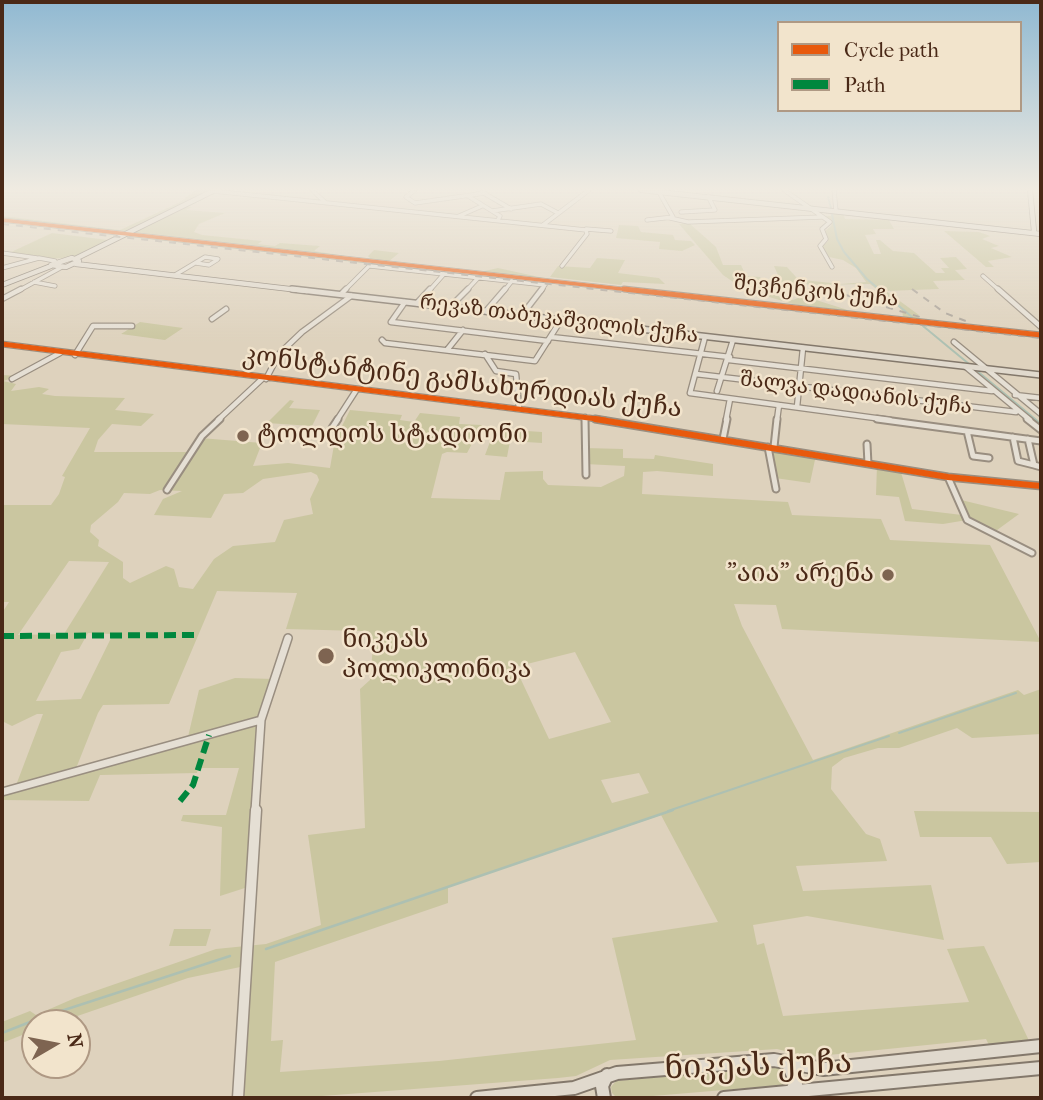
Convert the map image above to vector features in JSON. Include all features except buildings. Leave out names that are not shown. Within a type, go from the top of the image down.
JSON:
[{"type":"main road","points":[[53,263],[62,267],[111,241]]},
{"type":"main road","points":[[2,285],[53,263],[76,261]]},
{"type":"main road","name":"რევაზ თაბუკაშვილის ქუჩა","points":[[76,261],[351,296],[1041,374]]},
{"type":"main road","name":"ნიკეას ქუჩა","points":[[477,1098],[574,1088],[607,1075],[774,1060],[823,1069],[1041,1046]]},
{"type":"main road","points":[[788,1063],[796,1083],[791,1092]]},
{"type":"main road","name":"ნიკეას ქუჩა","points":[[724,1098],[1041,1068]]},
{"type":"main road","points":[[604,1098],[602,1086],[607,1075]]},
{"type":"street","name":"შევჩენკოს ქუჩა","points":[[191,241],[1041,335]]},
{"type":"street","points":[[562,266],[581,241]]},
{"type":"street","points":[[825,241],[820,246],[832,267]]},
{"type":"street","points":[[2,253],[39,258],[53,263]]},
{"type":"street","points":[[175,275],[205,257],[218,259],[209,265],[196,263]]},
{"type":"street","points":[[2,268],[39,258]]},
{"type":"street","points":[[341,294],[370,266],[545,285],[522,315]]},
{"type":"street","points":[[2,299],[62,267]]},
{"type":"street","points":[[417,303],[444,274]]},
{"type":"street","points":[[983,276],[1041,327]]},
{"type":"street","points":[[450,307],[478,278]]},
{"type":"street","points":[[32,281],[55,286]]},
{"type":"street","points":[[486,311],[512,281]]},
{"type":"street","points":[[167,490],[202,436],[264,379],[279,354],[302,332],[351,296]]},
{"type":"street","points":[[405,302],[391,322],[992,391]]},
{"type":"street","points":[[212,318],[226,309]]},
{"type":"street","points":[[382,340],[535,360],[561,320]]},
{"type":"street","points":[[75,355],[93,326],[132,326]]},
{"type":"street","points":[[447,350],[463,330]]},
{"type":"street","points":[[705,337],[690,393],[1028,439],[1041,443]]},
{"type":"street","points":[[717,391],[730,359],[733,340]]},
{"type":"street","points":[[954,342],[1041,414]]},
{"type":"street","name":"კონსტანტინე გამსახურდიას ქუჩა","points":[[2,344],[264,379],[585,417],[948,477],[1041,486]]},
{"type":"street","points":[[797,407],[803,348]]},
{"type":"street","points":[[12,379],[60,353]]},
{"type":"street","points":[[485,354],[496,371],[516,374],[519,408]]},
{"type":"street","points":[[966,367],[1016,412],[1041,430]]},
{"type":"street","name":"შალვა დადიანის ქუჩა","points":[[696,374],[1016,412]]},
{"type":"street","points":[[332,428],[357,389]]},
{"type":"street","points":[[1015,395],[1041,398]]},
{"type":"street","points":[[723,439],[730,399]]},
{"type":"street","points":[[776,489],[771,447],[779,405]]},
{"type":"street","points":[[585,417],[586,475]]},
{"type":"street","points":[[967,431],[973,456],[989,458]]},
{"type":"street","points":[[1013,437],[1018,461],[1038,466]]},
{"type":"street","points":[[1028,439],[1038,466]]},
{"type":"street","points":[[867,444],[868,464]]},
{"type":"street","points":[[948,477],[967,520],[1032,553]]},
{"type":"street","points":[[238,1098],[261,720],[288,638]]},
{"type":"street","points":[[2,792],[261,720]]},
{"type":"street","points":[[992,1051],[1002,1072]]},
{"type":"shaded area","points":[[34,241],[105,241],[73,257],[51,259],[9,253]]},
{"type":"shaded area","points":[[168,241],[262,241],[258,244],[320,246],[314,251],[372,260],[368,256],[374,250],[399,253],[388,262],[480,272],[498,268],[553,280],[551,284]]},
{"type":"shaded area","points":[[653,241],[691,241],[695,245],[682,251],[659,249],[660,242]]},
{"type":"shaded area","points":[[694,241],[710,241],[716,247],[723,265],[741,265],[746,276],[760,277],[769,290],[763,292],[793,300],[803,296],[796,286],[781,282],[774,266],[787,267],[819,298],[816,300],[851,311],[793,304],[745,290],[723,275]]},
{"type":"shaded area","points":[[828,241],[868,241],[874,254],[881,254],[876,241],[882,241],[893,251],[914,253],[936,273],[945,273],[941,268],[949,268],[940,258],[956,257],[967,269],[955,270],[965,280],[933,281],[939,289],[886,291],[919,315],[917,316],[920,319],[903,317],[902,310],[870,284],[808,285],[803,280],[841,284],[866,282],[856,268],[843,260],[829,257],[822,247]]},
{"type":"shaded area","points":[[956,241],[988,241],[999,246],[991,248],[1012,257],[988,261],[994,267],[986,267]]},
{"type":"shaded area","points":[[597,258],[625,260],[618,273],[659,278],[665,284],[623,282],[621,285],[550,277],[558,266],[590,268]]},
{"type":"shaded area","points":[[140,322],[183,328],[165,340],[121,334]]},
{"type":"shaded area","points":[[2,375],[19,376],[3,381],[16,384],[11,391],[39,387],[49,389],[42,394],[55,396],[125,398],[115,410],[154,414],[141,426],[112,424],[98,440],[94,452],[192,452],[200,438],[262,443],[253,466],[288,463],[330,468],[334,445],[327,438],[336,438],[350,410],[402,415],[400,420],[414,422],[420,413],[460,417],[459,424],[482,425],[467,453],[442,454],[431,498],[500,500],[505,472],[543,471],[543,479],[548,485],[601,487],[624,476],[625,466],[585,464],[585,448],[623,449],[623,458],[654,459],[655,455],[713,464],[713,476],[643,472],[642,494],[788,502],[792,515],[881,519],[890,540],[990,545],[1041,642],[782,629],[776,605],[734,604],[742,626],[813,760],[1018,690],[1024,695],[1041,689],[1041,734],[972,738],[957,728],[899,748],[878,748],[844,758],[832,767],[831,789],[866,834],[880,839],[887,861],[796,866],[803,891],[931,885],[944,940],[807,916],[753,925],[757,945],[764,943],[783,1016],[969,1002],[947,949],[984,946],[1032,1047],[992,1051],[986,1039],[809,1057],[777,1049],[610,1060],[576,1076],[558,1078],[296,1098],[238,1098],[245,966],[188,978],[91,1011],[91,1009],[50,1009],[216,949],[266,944],[321,925],[308,835],[365,828],[360,689],[370,680],[373,647],[361,631],[286,629],[297,593],[217,591],[169,704],[103,705],[75,771],[187,741],[199,690],[235,678],[275,679],[261,720],[251,886],[220,896],[222,827],[181,821],[183,815],[226,815],[239,768],[198,768],[197,773],[100,775],[89,801],[2,800],[2,792],[15,788],[43,714],[37,714],[12,726],[2,721],[2,613],[9,602],[2,602],[2,505],[51,505],[59,494],[65,477],[62,476],[90,428],[2,424]],"holes":[[[311,472],[317,475],[319,480],[310,499],[313,514],[284,520],[275,542],[233,546],[214,559],[193,589],[179,587],[174,569],[166,566],[130,583],[123,578],[123,562],[98,546],[99,540],[90,532],[91,525],[118,502],[124,493],[182,491],[163,499],[154,515],[211,518],[224,494],[243,493],[263,479]],[[69,561],[109,562],[64,634],[18,635]],[[88,633],[113,634],[81,699],[36,701],[61,652],[79,649]],[[575,652],[611,722],[549,739],[515,667]],[[639,773],[649,793],[612,803],[601,780]],[[661,815],[718,922],[612,938],[636,1040],[439,1061],[280,1072],[283,1040],[271,1041],[275,962],[448,903],[448,887]]]},
{"type":"shaded area","points":[[290,400],[294,401],[289,408],[320,410],[312,426],[267,423]]},
{"type":"shaded area","points":[[495,429],[542,432],[542,443],[510,441],[507,457],[485,455]]},
{"type":"shaded area","points":[[768,447],[816,455],[810,483],[775,478]]},
{"type":"shaded area","points":[[877,465],[900,469],[912,509],[962,515],[957,499],[1019,514],[993,533],[967,520],[943,524],[905,521],[899,497],[876,495]]},
{"type":"shaded area","points":[[914,811],[1041,812],[1041,862],[1007,864],[991,837],[920,837]]},
{"type":"shaded area","points":[[174,929],[211,929],[206,946],[169,946]]},
{"type":"shaded area","points":[[21,1015],[21,1036],[2,1043],[2,1022]]},
{"type":"shaded area","points":[[778,1067],[784,1069],[788,1079],[783,1085],[629,1098],[617,1098],[611,1087],[616,1081]]},
{"type":"waterway","points":[[838,241],[867,279],[912,317]]},
{"type":"waterway","points":[[923,326],[969,364]]},
{"type":"waterway","points":[[976,370],[1041,424]]},
{"type":"waterway","points":[[899,733],[1016,693]]},
{"type":"waterway","points":[[668,811],[889,736]]},
{"type":"waterway","points":[[266,949],[673,810]]},
{"type":"waterway","points":[[67,1009],[230,956]]},
{"type":"waterway","points":[[2,1033],[21,1026]]},
{"type":"railway","points":[[160,241],[1041,338]]},
{"type":"railway","points":[[819,287],[920,317]]},
{"type":"railway","points":[[912,289],[945,313],[971,323]]},
{"type":"marked path","points":[[2,636],[196,635]]},
{"type":"marked path","points":[[180,801],[193,785],[209,735]]},
{"type":"cycle path","points":[[195,241],[1041,335]]},
{"type":"cycle path","points":[[2,344],[585,417],[948,477],[1041,486]]},
{"type":"place","name":"ტოლდოს სტადიონი","points":[[243,436]]},
{"type":"place","name":"\"აია\" არენა","points":[[888,575]]},
{"type":"place","name":"ნიკეას პოლიკლინიკა","points":[[326,656]]}]
